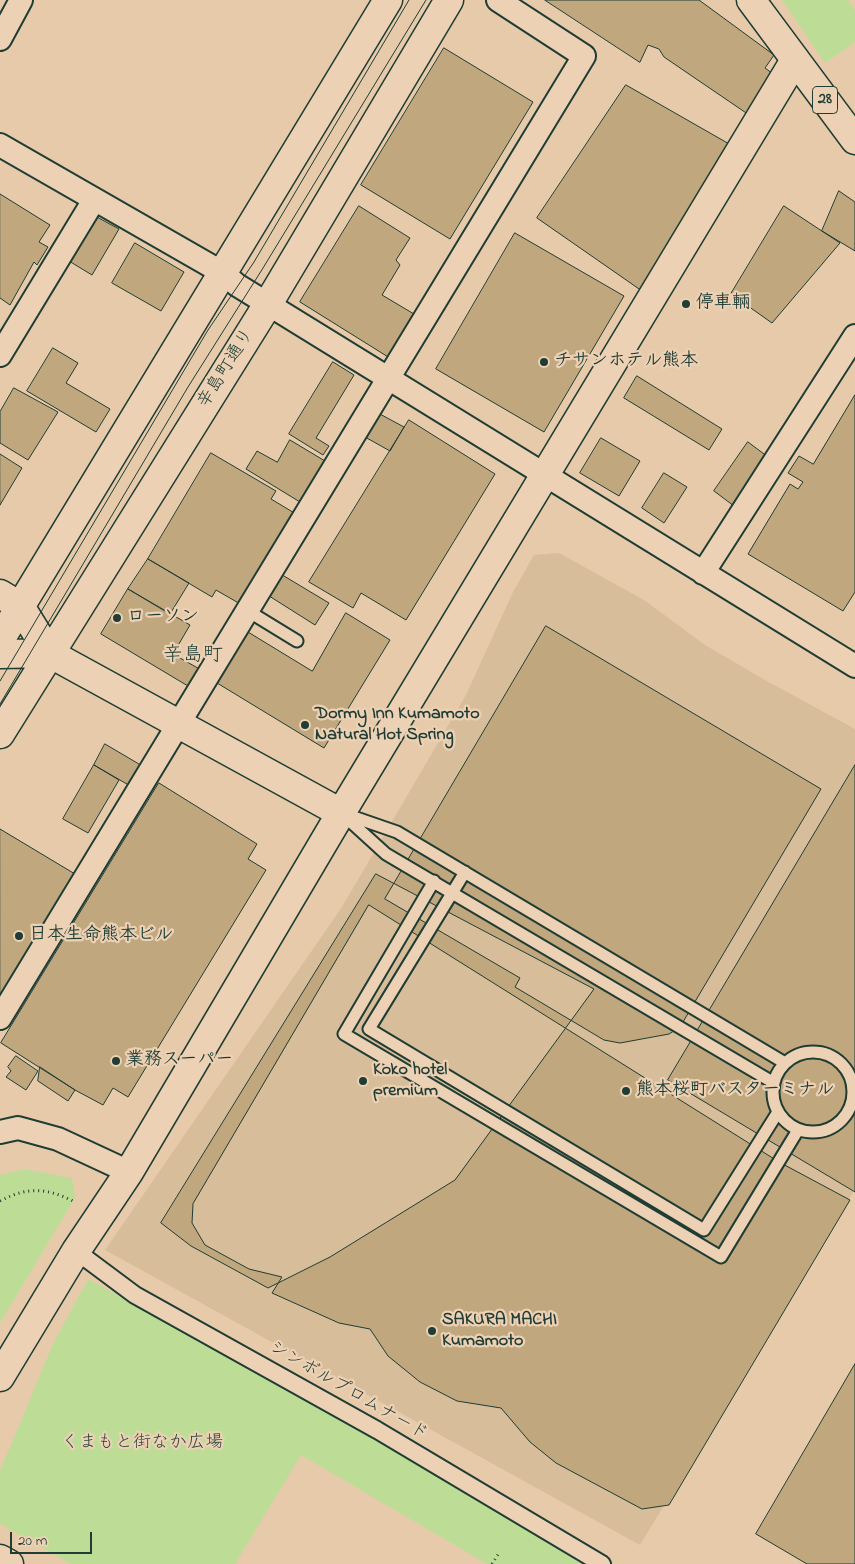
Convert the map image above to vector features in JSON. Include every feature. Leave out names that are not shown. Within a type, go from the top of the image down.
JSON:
[{"type":"street","points":[[0,39],[22,0]]},
{"type":"street","points":[[0,640],[10,600],[223,273],[388,0]]},
{"type":"street","name":"辛島町通り","points":[[0,734],[268,304],[449,0]]},
{"type":"street","points":[[0,1018],[584,56],[498,0]]},
{"type":"street","name":"28","points":[[751,0],[855,140]]},
{"type":"street","points":[[0,1377],[76,1251],[129,1172],[341,813],[796,60]]},
{"type":"street","points":[[0,145],[223,273],[237,285],[388,379],[855,666]]},
{"type":"street","points":[[0,356],[94,200]]},
{"type":"street","points":[[704,573],[855,336]]},
{"type":"street","points":[[10,600],[49,653],[341,813]]},
{"type":"street","points":[[0,654],[49,653]]},
{"type":"street","points":[[0,1132],[18,1128],[58,1139],[129,1172]]},
{"type":"street","name":"シンボルプロムナード","points":[[76,1251],[135,1295],[377,1430],[602,1564]]},
{"type":"street","points":[[0,1559],[9,1564]]},
{"type":"lane","points":[[248,611],[297,641]]},
{"type":"lane","points":[[341,813],[397,832],[785,1063]]},
{"type":"lane","points":[[341,813],[386,854],[454,892],[774,1082]]},
{"type":"lane","points":[[465,872],[369,1029],[704,1230],[778,1112]]},
{"type":"lane","points":[[434,881],[344,1034],[722,1257],[798,1130]]},
{"type":"lane","points":[[809,1052],[823,1052],[850,1067],[854,1088],[850,1108],[838,1124],[819,1132],[798,1130],[787,1123],[778,1112],[774,1103],[774,1082],[785,1063],[796,1055],[809,1052]]},
{"type":"path","points":[[0,1201],[39,1189],[55,1192],[80,1204]]},
{"type":"path","points":[[492,1564],[499,1553]]},
{"type":"shaded area","points":[[559,553],[644,600],[705,645],[855,729],[855,1189],[640,1545],[105,1250],[342,907],[466,695],[513,592],[534,555]]},
{"type":"green space","points":[[782,0],[848,0],[855,10],[855,42],[825,63]]},
{"type":"green space","points":[[24,1169],[72,1178],[75,1198],[0,1323],[0,1175]]},
{"type":"green space","name":"くまもと街なか広場","points":[[88,1279],[329,1409],[602,1564],[487,1564],[301,1455],[235,1564],[71,1564],[0,1524],[0,1471],[53,1344]]},
{"type":"building","points":[[545,0],[699,0],[774,55],[765,68],[780,79],[755,119],[664,57],[659,49],[648,45],[640,62]]},
{"type":"building","points":[[444,48],[533,102],[450,239],[361,185]]},
{"type":"building","points":[[626,85],[731,145],[642,291],[537,218]]},
{"type":"building","points":[[839,191],[855,202],[855,251],[822,231]]},
{"type":"building","points":[[0,194],[50,225],[39,242],[48,247],[37,265],[34,262],[10,305],[0,298]]},
{"type":"building","points":[[359,206],[410,238],[396,260],[400,265],[382,295],[419,317],[393,360],[300,302]]},
{"type":"building","points":[[784,206],[840,243],[772,323],[731,294]]},
{"type":"building","points":[[95,216],[119,229],[92,275],[69,261]]},
{"type":"building","points":[[515,233],[624,296],[544,432],[436,369]]},
{"type":"building","points":[[135,243],[184,272],[161,311],[112,283]]},
{"type":"building","points":[[53,348],[78,363],[66,383],[110,409],[96,432],[27,391]]},
{"type":"building","points":[[333,362],[354,375],[316,438],[329,446],[323,455],[289,434]]},
{"type":"building","points":[[637,376],[722,429],[709,450],[624,398]]},
{"type":"building","points":[[14,388],[58,412],[28,460],[0,443],[0,412]]},
{"type":"building","points":[[855,395],[855,592],[843,611],[748,554],[790,484],[798,489],[803,482],[788,473],[799,456],[813,464]]},
{"type":"building","points":[[378,413],[404,427],[390,451],[365,437]]},
{"type":"building","points":[[409,420],[495,474],[406,620],[361,593],[353,608],[309,582]]},
{"type":"building","points":[[601,438],[640,461],[619,496],[580,473]]},
{"type":"building","points":[[290,440],[325,461],[300,502],[246,469],[257,451],[277,462]]},
{"type":"building","points":[[748,442],[768,457],[734,506],[714,491]]},
{"type":"building","points":[[211,453],[276,491],[271,499],[296,514],[242,605],[216,590],[212,597],[148,559]]},
{"type":"building","points":[[0,454],[22,468],[0,505]]},
{"type":"building","points":[[664,473],[687,487],[664,523],[642,508]]},
{"type":"building","points":[[148,559],[189,583],[170,614],[128,589]]},
{"type":"building","points":[[279,573],[329,603],[315,625],[266,594]]},
{"type":"building","points":[[128,589],[190,625],[173,654],[203,671],[193,689],[101,634]]},
{"type":"building","points":[[346,613],[390,640],[324,748],[217,683],[248,632],[312,671]]},
{"type":"building","points":[[546,626],[821,789],[680,1027],[669,1034],[620,1043],[604,1040],[515,987],[520,978],[385,899]]},
{"type":"building","points":[[105,744],[144,767],[132,787],[94,765]]},
{"type":"building","points":[[94,765],[119,780],[88,833],[63,819]]},
{"type":"building","points":[[855,765],[855,1192],[668,1080]]},
{"type":"building","points":[[159,783],[257,844],[248,859],[266,870],[128,1097],[113,1088],[103,1105],[75,1090],[1,1043]]},
{"type":"building","name":"日本生命熊本ビル","points":[[0,829],[75,874],[0,998]]},
{"type":"building","points":[[376,874],[594,989],[455,1180],[330,1257],[268,1288],[191,1246],[161,1223]]},
{"type":"building","points":[[369,905],[779,1162],[850,1200],[669,1505],[642,1509],[556,1463],[530,1442],[501,1408],[457,1401],[420,1382],[388,1356],[370,1329],[339,1323],[272,1293],[282,1277],[249,1269],[205,1245],[192,1223],[193,1204]]},
{"type":"building","points":[[16,1056],[38,1071],[26,1090],[6,1077],[11,1071],[8,1067]]},
{"type":"building","points":[[40,1067],[75,1090],[68,1101],[38,1081]]},
{"type":"building","points":[[855,1364],[855,1564],[807,1564],[756,1534]]},
{"type":"tram line","points":[[0,681],[208,330],[254,262],[409,0]]},
{"type":"tram line","points":[[0,704],[188,387],[263,268],[426,0]]},
{"type":"place","name":"停車輛","points":[[686,304]]},
{"type":"place","name":"チサンホテル熊本","points":[[544,362]]},
{"type":"place","name":"ローソン","points":[[117,618]]},
{"type":"place","name":"Dormy Inn Kumamoto Natural Hot Spring","points":[[305,725]]},
{"type":"place","name":"日本生命熊本ビル","points":[[19,936]]},
{"type":"place","name":"業務スーパー","points":[[116,1061]]},
{"type":"place","name":"Koko hotel premium","points":[[363,1081]]},
{"type":"place","name":"熊本桜町バスターミナル","points":[[626,1091]]},
{"type":"place","name":"SAKURA MACHI Kumamoto","points":[[432,1331]]},
{"type":"district","name":"辛島町","points":[[193,657]]}]
